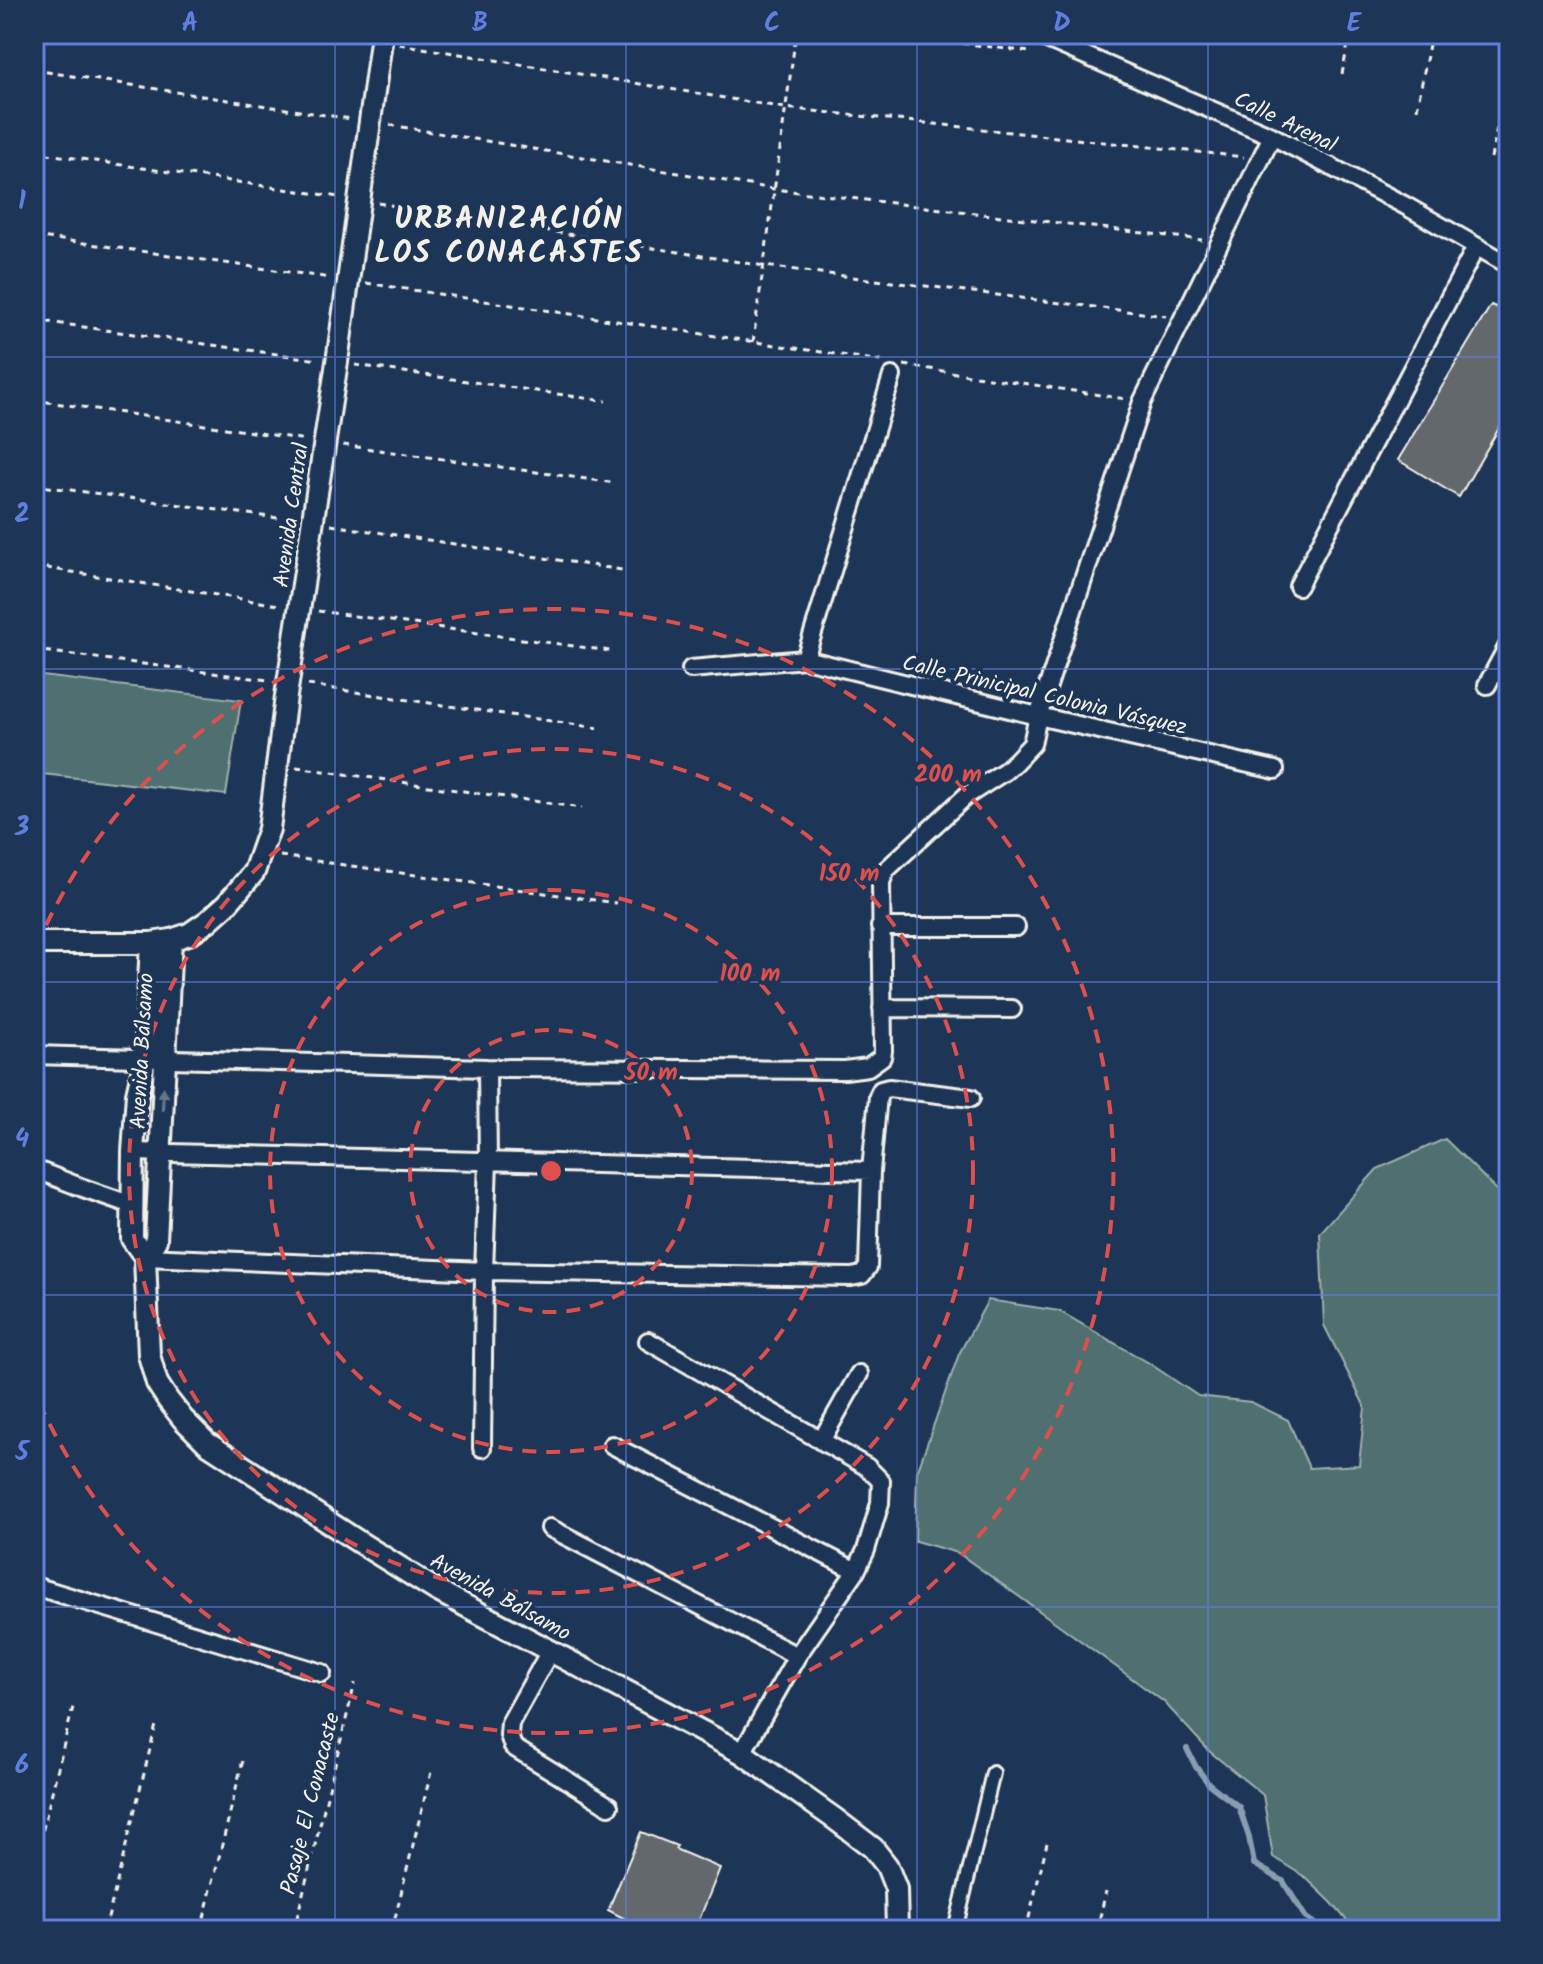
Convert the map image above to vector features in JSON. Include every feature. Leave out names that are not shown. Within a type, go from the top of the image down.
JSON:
[{"type":"street","name":"Calle Arenal","points":[[1035,34],[1272,136],[1406,206],[1509,265]]},
{"type":"street","name":"Avenida Central","points":[[161,941],[189,934],[227,904],[254,872],[269,829],[381,38]]},
{"type":"street","points":[[34,1055],[487,1068],[845,1070],[868,1067],[882,1057],[880,927],[881,882],[886,870],[966,796],[1005,771],[1032,744],[1038,716],[1142,402],[1272,136]]},
{"type":"street","points":[[1298,586],[1476,247]]},
{"type":"street","points":[[805,659],[892,376]]},
{"type":"street","points":[[1487,685],[1509,644]]},
{"type":"street","name":"Calle Prinicipal Colonia Vásquez","points":[[691,669],[805,659],[1275,770]]},
{"type":"street","points":[[880,927],[1016,927]]},
{"type":"street","points":[[34,943],[161,941]]},
{"type":"street","name":"Avenida Bálsamo","points":[[145,1257],[156,1240],[160,1153],[155,1060],[161,941]]},
{"type":"street","points":[[882,1008],[1012,1009]]},
{"type":"street","name":"Avenida Bálsamo","points":[[155,1060],[137,1094],[132,1239],[145,1257],[149,1355],[157,1383],[183,1419],[207,1443],[436,1590],[742,1753],[835,1819],[873,1848],[887,1866],[896,1889],[897,1930]]},
{"type":"street","points":[[868,1067],[881,1090]]},
{"type":"street","points":[[482,1448],[487,1068]]},
{"type":"street","points":[[145,1257],[484,1271],[862,1275],[868,1267],[871,1171],[881,1090],[889,1088],[971,1098]]},
{"type":"street","points":[[133,1152],[871,1171]]},
{"type":"street","points":[[34,1169],[132,1205]]},
{"type":"street","points":[[648,1341],[867,1467],[881,1481],[880,1503],[866,1550],[856,1571],[797,1656],[742,1753]]},
{"type":"street","points":[[821,1441],[859,1374]]},
{"type":"street","points":[[612,1445],[856,1571]]},
{"type":"street","points":[[550,1528],[797,1656]]},
{"type":"street","points":[[34,1586],[322,1673]]},
{"type":"street","points":[[550,1651],[510,1723],[509,1735],[513,1747],[609,1806]]},
{"type":"street","points":[[955,1930],[993,1773]]},
{"type":"path","points":[[336,34],[381,38],[785,108],[1261,159]]},
{"type":"path","points":[[753,342],[796,34]]},
{"type":"path","points":[[891,34],[1032,52]]},
{"type":"path","points":[[1342,74],[1350,34]]},
{"type":"path","points":[[1417,109],[1431,34]]},
{"type":"path","points":[[1491,158],[1509,67]]},
{"type":"path","points":[[34,70],[369,121],[774,189],[1221,242]]},
{"type":"path","points":[[34,152],[359,200],[764,266],[1184,319]]},
{"type":"path","points":[[34,236],[348,280],[1142,402]]},
{"type":"path","points":[[34,320],[606,401]]},
{"type":"path","points":[[34,400],[615,483]]},
{"type":"path","points":[[34,485],[313,522],[622,570]]},
{"type":"path","points":[[34,566],[301,609],[610,651]]},
{"type":"path","points":[[34,650],[288,682],[598,728]]},
{"type":"path","points":[[277,764],[582,808]]},
{"type":"path","points":[[260,853],[616,903]]},
{"type":"path","name":"Pasaje El Conacaste","points":[[294,1930],[355,1683]]},
{"type":"path","points":[[34,1865],[74,1703]]},
{"type":"path","points":[[105,1930],[156,1725]]},
{"type":"path","points":[[201,1930],[243,1760]]},
{"type":"path","points":[[392,1930],[432,1768]]},
{"type":"path","points":[[1026,1930],[1047,1843]]},
{"type":"path","points":[[1097,1930],[1106,1891]]},
{"type":"green space","points":[[34,675],[241,700],[226,795],[34,773]]},
{"type":"green space","points":[[1445,1139],[1509,1202],[1509,1930],[1355,1930],[1305,1877],[1273,1857],[1263,1795],[1209,1751],[1164,1702],[958,1553],[915,1541],[917,1472],[959,1354],[988,1300],[1059,1311],[1149,1363],[1198,1396],[1251,1402],[1288,1420],[1309,1468],[1359,1465],[1365,1407],[1324,1325],[1320,1233],[1377,1169]]},
{"type":"building","points":[[1491,305],[1509,313],[1509,411],[1459,497],[1398,460]]},
{"type":"building","points":[[641,1832],[720,1868],[695,1930],[646,1930],[608,1910]]},
{"type":"waterway","points":[[1187,1749],[1209,1784],[1239,1807],[1254,1864],[1283,1881],[1306,1918],[1325,1930]]},
{"type":"district","name":"URBANIZACIÓN LOS CONACASTES","points":[[509,235]]}]
